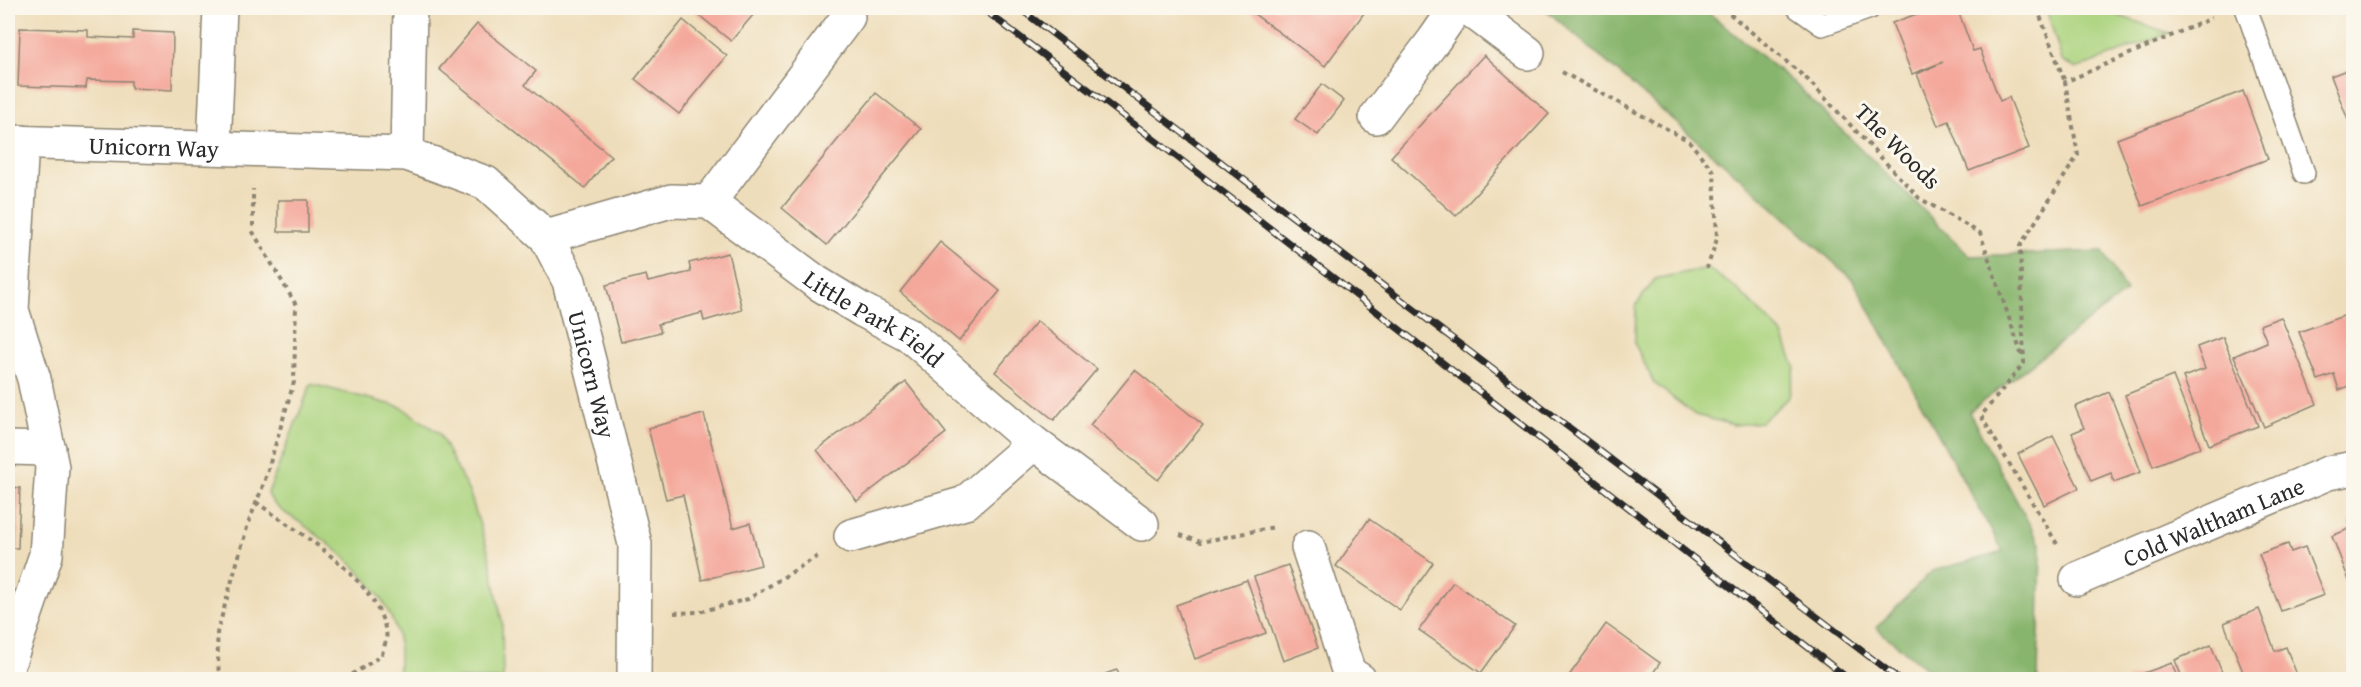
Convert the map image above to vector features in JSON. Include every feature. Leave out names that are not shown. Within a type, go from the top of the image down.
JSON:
[{"type":"street","points":[[214,148],[220,8]]},
{"type":"street","points":[[406,154],[410,8]]},
{"type":"street","points":[[1376,117],[1456,8]]},
{"type":"street","points":[[1468,8],[1528,53]]},
{"type":"street","points":[[546,237],[671,201],[710,202],[848,16]]},
{"type":"street","points":[[8,665],[46,555],[52,467],[34,379],[12,310],[15,142]]},
{"type":"street","name":"Unicorn Way","points":[[15,142],[406,154],[486,183],[546,237],[569,281],[635,544],[634,680]]},
{"type":"street","name":"Little Park Field","points":[[710,202],[816,282],[908,334],[1034,443],[1142,524]]},
{"type":"street","points":[[851,536],[965,503],[1034,443]]},
{"type":"street","points":[[8,448],[49,449]]},
{"type":"street","name":"Cold Waltham Lane","points":[[2077,579],[2328,473],[2354,468]]},
{"type":"street","points":[[1308,547],[1349,674],[1360,680]]},
{"type":"lane","points":[[1798,8],[1822,25],[1870,8]]},
{"type":"lane","points":[[2246,8],[2304,174]]},
{"type":"path","name":"The Woods","points":[[1723,8],[1808,80],[1919,198],[1980,233],[2024,363]]},
{"type":"path","points":[[2037,8],[2065,82],[2078,155],[2020,246],[2024,363],[1982,416],[2077,579]]},
{"type":"path","points":[[2065,82],[2215,17]]},
{"type":"path","points":[[1528,53],[1689,141],[1714,172],[1717,239],[1707,268]]},
{"type":"path","points":[[219,680],[217,633],[248,524],[294,382],[296,305],[253,232],[252,149]]},
{"type":"path","points":[[256,502],[339,563],[374,601],[387,634],[382,655],[344,680]]},
{"type":"path","points":[[1142,524],[1201,542],[1272,526],[1308,547]]},
{"type":"path","points":[[635,614],[699,612],[748,599],[851,536]]},
{"type":"green space","points":[[1544,8],[1703,8],[1794,83],[1970,256],[2103,251],[2126,292],[1969,412],[2041,546],[2038,679],[1939,679],[1876,628],[1932,571],[2003,552],[1853,280],[1755,191]]},
{"type":"green space","points":[[2046,8],[2097,8],[2169,33],[2076,69],[2062,60]]},
{"type":"green space","points":[[1707,268],[1736,288],[1783,335],[1795,367],[1789,397],[1761,422],[1734,425],[1695,415],[1654,383],[1635,344],[1636,305],[1655,279]]},
{"type":"green space","points":[[311,384],[401,407],[439,433],[470,494],[489,554],[502,622],[503,679],[398,679],[397,633],[382,600],[371,584],[345,557],[282,510],[270,498],[268,493]]},
{"type":"building","points":[[690,8],[759,8],[731,41]]},
{"type":"building","points":[[1246,8],[1364,8],[1367,9],[1325,66]]},
{"type":"building","points":[[1933,8],[1957,8],[1973,51],[1980,49],[2000,101],[2009,97],[2029,148],[1969,171],[1949,121],[1938,126],[1917,74],[1943,62],[1912,74],[1892,23]]},
{"type":"building","points":[[683,20],[727,56],[679,114],[635,79]]},
{"type":"building","points":[[477,24],[536,71],[525,85],[611,156],[585,188],[439,69]]},
{"type":"building","points":[[20,28],[88,30],[88,37],[133,39],[133,31],[173,33],[172,90],[131,88],[131,81],[87,80],[86,88],[18,86]]},
{"type":"building","points":[[1484,55],[1549,114],[1456,216],[1391,157]]},
{"type":"building","points":[[2354,67],[2354,133],[2353,133],[2331,76]]},
{"type":"building","points":[[1322,84],[1344,101],[1318,135],[1295,119]]},
{"type":"building","points":[[2243,91],[2268,159],[2142,206],[2117,139]]},
{"type":"building","points":[[876,93],[921,129],[827,245],[782,208]]},
{"type":"building","points":[[278,200],[308,200],[308,232],[278,232]]},
{"type":"building","points":[[940,242],[1000,291],[959,341],[900,292]]},
{"type":"building","points":[[728,253],[742,310],[704,321],[702,313],[658,324],[661,332],[621,342],[606,285],[646,275],[648,282],[691,272],[689,263]]},
{"type":"building","points":[[2354,312],[2354,384],[2339,390],[2334,374],[2318,380],[2299,332]]},
{"type":"building","points":[[2281,317],[2317,404],[2264,427],[2234,356],[2267,342],[2260,325]]},
{"type":"building","points":[[1037,321],[1097,369],[1054,420],[995,372]]},
{"type":"building","points":[[2223,337],[2258,426],[2209,445],[2183,377],[2205,369],[2197,347]]},
{"type":"building","points":[[1135,370],[1203,425],[1158,480],[1090,425]]},
{"type":"building","points":[[2173,376],[2201,447],[2153,466],[2125,395]]},
{"type":"building","points":[[906,382],[946,433],[857,501],[817,450]]},
{"type":"building","points":[[2109,392],[2141,472],[2114,482],[2111,473],[2091,481],[2072,433],[2084,428],[2075,407]]},
{"type":"building","points":[[704,414],[733,528],[750,523],[761,565],[702,580],[683,495],[666,499],[648,428]]},
{"type":"building","points":[[2053,436],[2079,488],[2044,505],[2018,454]]},
{"type":"building","points":[[8,487],[20,488],[18,548],[8,548]]},
{"type":"building","points":[[1369,519],[1433,563],[1400,610],[1336,566]]},
{"type":"building","points":[[2354,520],[2353,591],[2332,536],[2351,528],[2349,522]]},
{"type":"building","points":[[2288,544],[2291,552],[2305,547],[2324,595],[2281,611],[2259,554]]},
{"type":"building","points":[[1288,565],[1318,648],[1283,661],[1254,577]]},
{"type":"building","points":[[1247,580],[1266,633],[1195,659],[1176,605]]},
{"type":"building","points":[[1453,582],[1515,626],[1481,673],[1419,630]]},
{"type":"building","points":[[2259,609],[2275,651],[2286,647],[2299,680],[2246,680],[2224,623]]},
{"type":"building","points":[[1606,624],[1660,663],[1648,680],[1566,680]]},
{"type":"building","points":[[2211,645],[2225,680],[2183,680],[2175,660]]},
{"type":"building","points":[[2172,663],[2178,680],[2127,680],[2127,679]]},
{"type":"building","points":[[1117,670],[1121,680],[1090,680],[1090,679]]},
{"type":"railway","points":[[982,8],[1245,209],[1850,680]]},
{"type":"railway","points":[[1019,8],[1900,680]]}]
